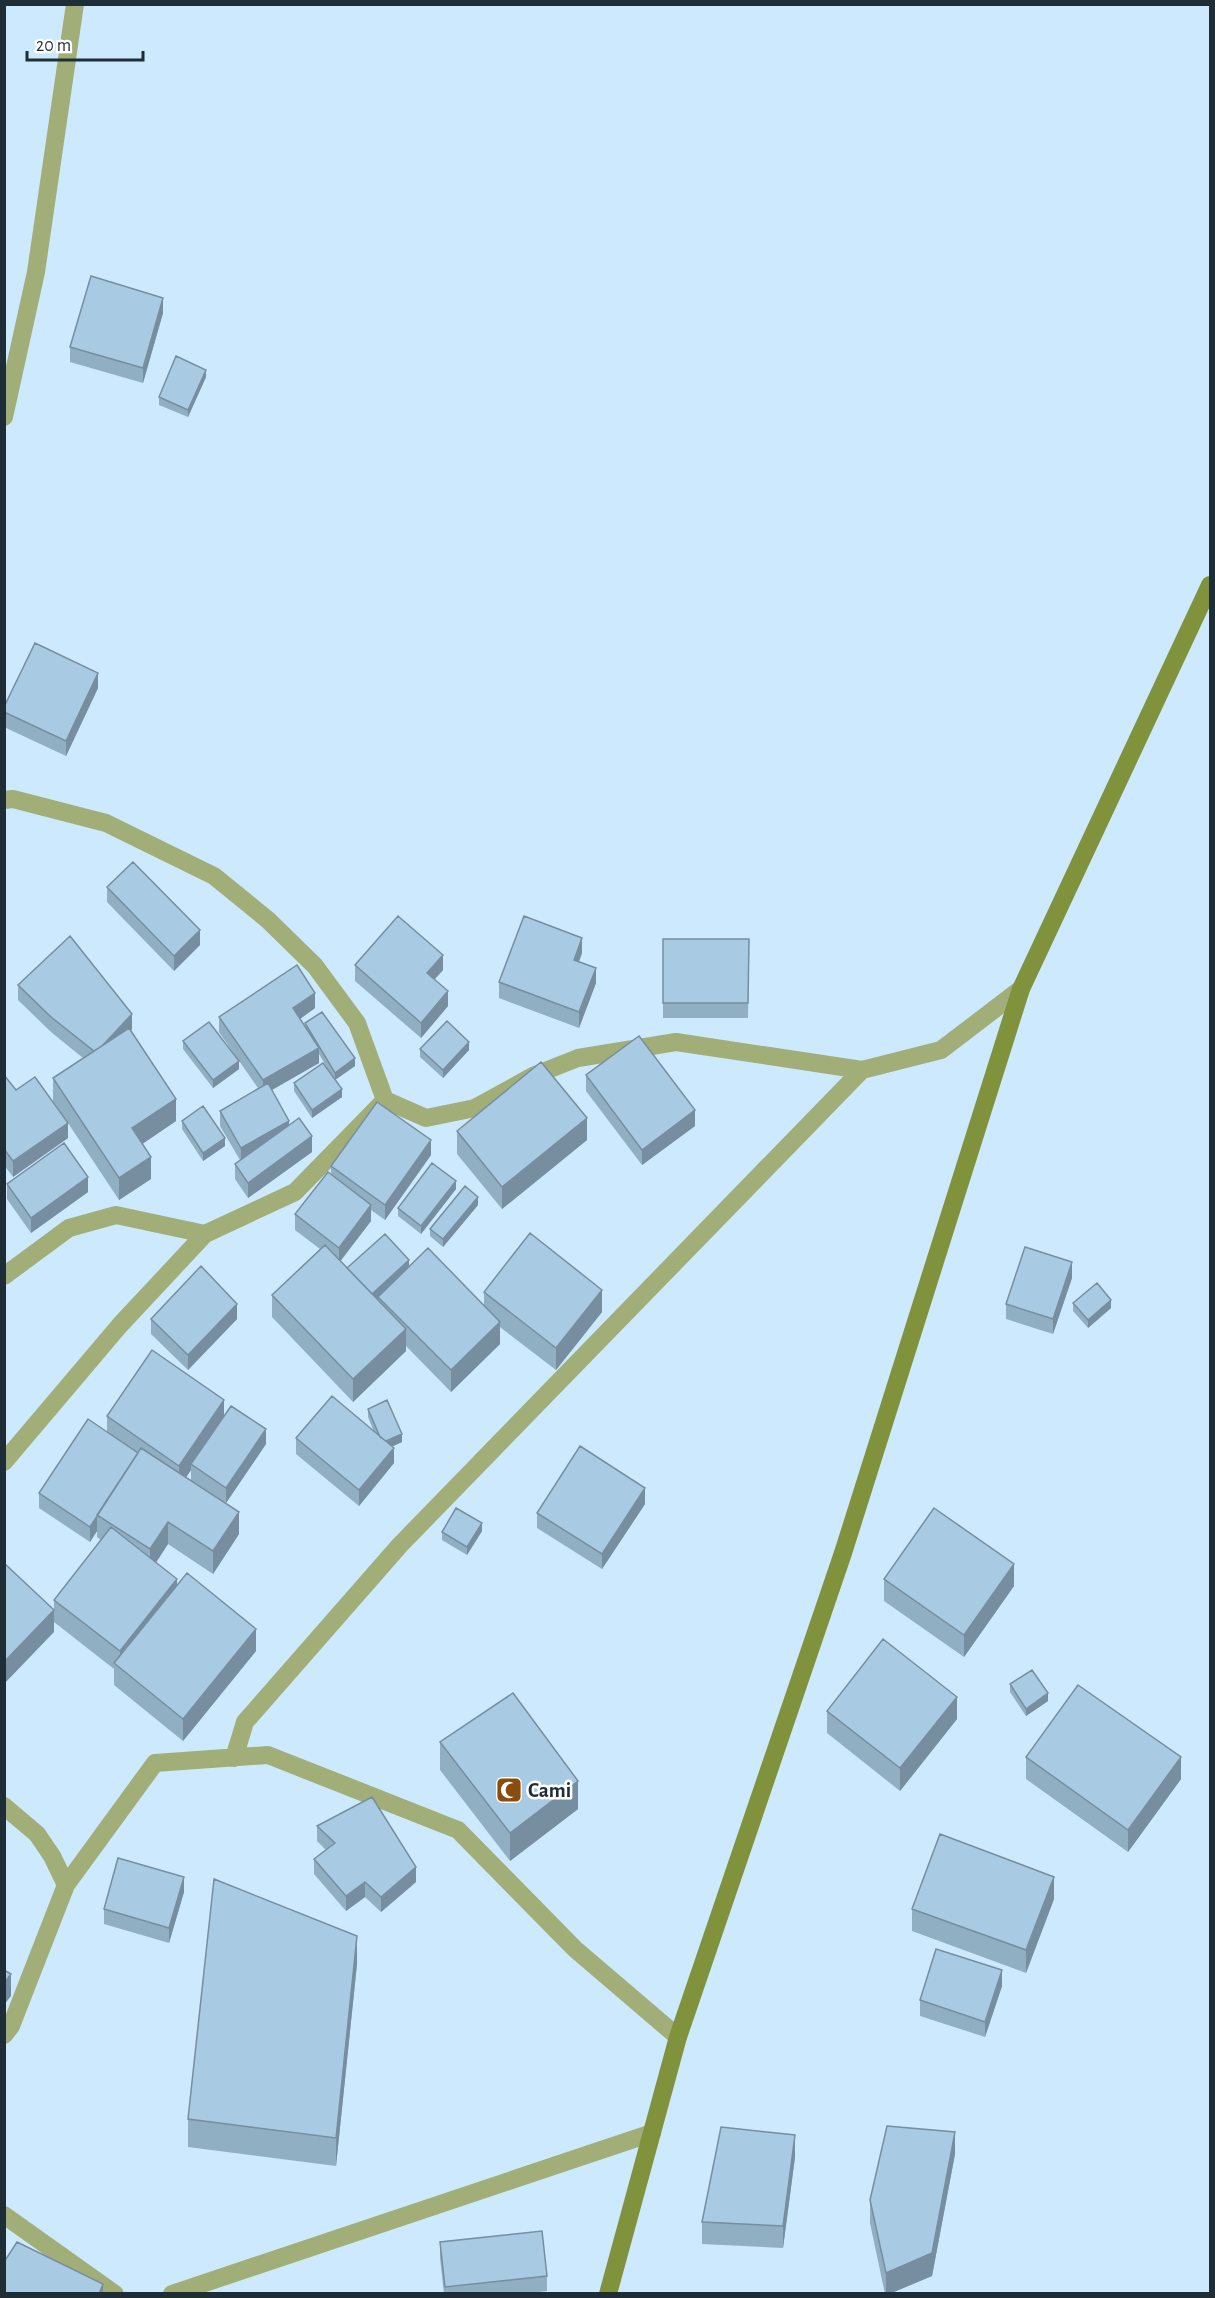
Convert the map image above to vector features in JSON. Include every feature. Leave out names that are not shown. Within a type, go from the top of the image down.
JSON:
[{"type":"street","points":[[4,417],[36,272],[75,4]]},
{"type":"street","points":[[608,2294],[678,2037],[843,1553],[1021,989],[1210,585]]},
{"type":"street","points":[[7,798],[106,823],[214,876],[268,920],[315,966],[357,1023],[386,1100],[426,1118],[475,1108],[535,1075],[578,1058],[676,1042],[862,1070],[940,1050],[1021,989]]},
{"type":"street","points":[[234,1758],[245,1722],[400,1545],[862,1070]]},
{"type":"street","points":[[4,1462],[120,1325],[206,1234],[295,1192],[386,1100]]},
{"type":"street","points":[[4,1276],[69,1228],[116,1215],[206,1234]]},
{"type":"street","points":[[4,2035],[11,2026],[66,1885],[155,1763],[268,1755],[458,1830],[575,1949],[678,2037]]},
{"type":"street","points":[[4,1806],[37,1834],[52,1856],[66,1885]]},
{"type":"street","points":[[172,2294],[652,2133]]},
{"type":"street","points":[[4,2215],[115,2294]]},
{"type":"building","points":[[91,276],[163,298],[143,368],[70,347]]},
{"type":"building","points":[[176,356],[206,370],[188,410],[159,397]]},
{"type":"building","points":[[35,643],[98,673],[66,741],[4,712],[4,707]]},
{"type":"building","points":[[133,862],[200,930],[174,956],[107,887]]},
{"type":"building","points":[[398,916],[443,955],[427,973],[448,991],[421,1023],[355,965]]},
{"type":"building","points":[[524,916],[582,938],[574,960],[596,968],[579,1012],[499,982]]},
{"type":"building","points":[[70,936],[132,1014],[103,1045],[94,1051],[51,1017],[18,985]]},
{"type":"building","points":[[663,939],[749,939],[748,1003],[663,1003]]},
{"type":"building","points":[[297,965],[315,993],[293,1008],[319,1048],[263,1080],[219,1017]]},
{"type":"building","points":[[322,1012],[355,1058],[335,1073],[305,1023]]},
{"type":"building","points":[[447,1021],[469,1042],[443,1070],[420,1049]]},
{"type":"building","points":[[209,1022],[239,1061],[213,1080],[183,1041]]},
{"type":"building","points":[[129,1028],[176,1099],[132,1128],[151,1157],[119,1178],[53,1078]]},
{"type":"building","points":[[639,1036],[695,1110],[642,1150],[586,1075]]},
{"type":"building","points":[[541,1062],[587,1118],[502,1187],[457,1131]]},
{"type":"building","points":[[323,1063],[342,1089],[312,1110],[294,1083]]},
{"type":"building","points":[[4,1075],[16,1090],[35,1077],[68,1123],[13,1161],[4,1149]]},
{"type":"building","points":[[268,1083],[289,1121],[241,1148],[220,1111]]},
{"type":"building","points":[[377,1102],[431,1140],[385,1205],[331,1166]]},
{"type":"building","points":[[203,1106],[225,1138],[203,1153],[182,1121]]},
{"type":"building","points":[[299,1118],[312,1136],[248,1183],[235,1164]]},
{"type":"building","points":[[64,1143],[88,1177],[31,1218],[7,1184]]},
{"type":"building","points":[[432,1163],[456,1181],[421,1226],[398,1208]]},
{"type":"building","points":[[328,1172],[371,1205],[339,1248],[295,1214]]},
{"type":"building","points":[[465,1186],[478,1197],[443,1239],[430,1229]]},
{"type":"building","points":[[530,1233],[602,1290],[556,1348],[484,1292]]},
{"type":"building","points":[[385,1234],[409,1260],[372,1294],[347,1268]]},
{"type":"building","points":[[325,1245],[406,1329],[353,1379],[272,1295]]},
{"type":"building","points":[[1025,1247],[1072,1262],[1053,1319],[1006,1304]]},
{"type":"building","points":[[428,1248],[500,1322],[451,1370],[378,1297]]},
{"type":"building","points":[[201,1266],[237,1304],[188,1355],[151,1319]]},
{"type":"building","points":[[1097,1283],[1111,1300],[1088,1320],[1073,1303]]},
{"type":"building","points":[[152,1350],[224,1400],[179,1466],[107,1416]]},
{"type":"building","points":[[332,1396],[394,1448],[359,1490],[296,1438]]},
{"type":"building","points":[[387,1400],[402,1434],[386,1441],[380,1437],[368,1409]]},
{"type":"building","points":[[231,1406],[266,1429],[226,1488],[191,1464]]},
{"type":"building","points":[[88,1419],[138,1453],[90,1527],[39,1493]]},
{"type":"building","points":[[580,1446],[645,1488],[602,1554],[537,1513]]},
{"type":"building","points":[[141,1448],[239,1512],[213,1551],[168,1522],[150,1549],[97,1515]]},
{"type":"building","points":[[456,1508],[482,1523],[467,1547],[442,1532]]},
{"type":"building","points":[[934,1508],[1014,1564],[964,1635],[884,1579]]},
{"type":"building","points":[[111,1527],[177,1579],[120,1651],[54,1600]]},
{"type":"building","points":[[4,1563],[54,1610],[4,1662]]},
{"type":"building","points":[[187,1573],[256,1629],[183,1719],[114,1663]]},
{"type":"building","points":[[883,1639],[957,1697],[900,1768],[827,1711]]},
{"type":"building","points":[[1032,1670],[1048,1693],[1026,1709],[1010,1684]]},
{"type":"building","points":[[1078,1685],[1181,1757],[1128,1830],[1026,1757]]},
{"type":"building","name":"Cami","points":[[513,1693],[578,1781],[510,1833],[440,1742]]},
{"type":"building","points":[[372,1797],[416,1867],[381,1897],[365,1882],[346,1896],[314,1859],[335,1843],[317,1826]]},
{"type":"building","points":[[940,1834],[1054,1877],[1026,1950],[912,1909]]},
{"type":"building","points":[[118,1858],[184,1877],[169,1928],[104,1909]]},
{"type":"building","points":[[214,1879],[357,1936],[336,2138],[188,2119]]},
{"type":"building","points":[[936,1949],[1002,1970],[985,2022],[920,2000]]},
{"type":"building","points":[[4,1970],[11,1974],[4,1983]]},
{"type":"building","points":[[887,2126],[955,2132],[932,2253],[886,2273],[870,2200]]},
{"type":"building","points":[[721,2127],[795,2135],[783,2226],[702,2222]]},
{"type":"building","points":[[542,2231],[547,2276],[445,2287],[440,2242]]},
{"type":"building","points":[[17,2242],[103,2284],[99,2294],[4,2294],[4,2262]]},
{"type":"place","name":"Cami","points":[[509,1790]]}]
